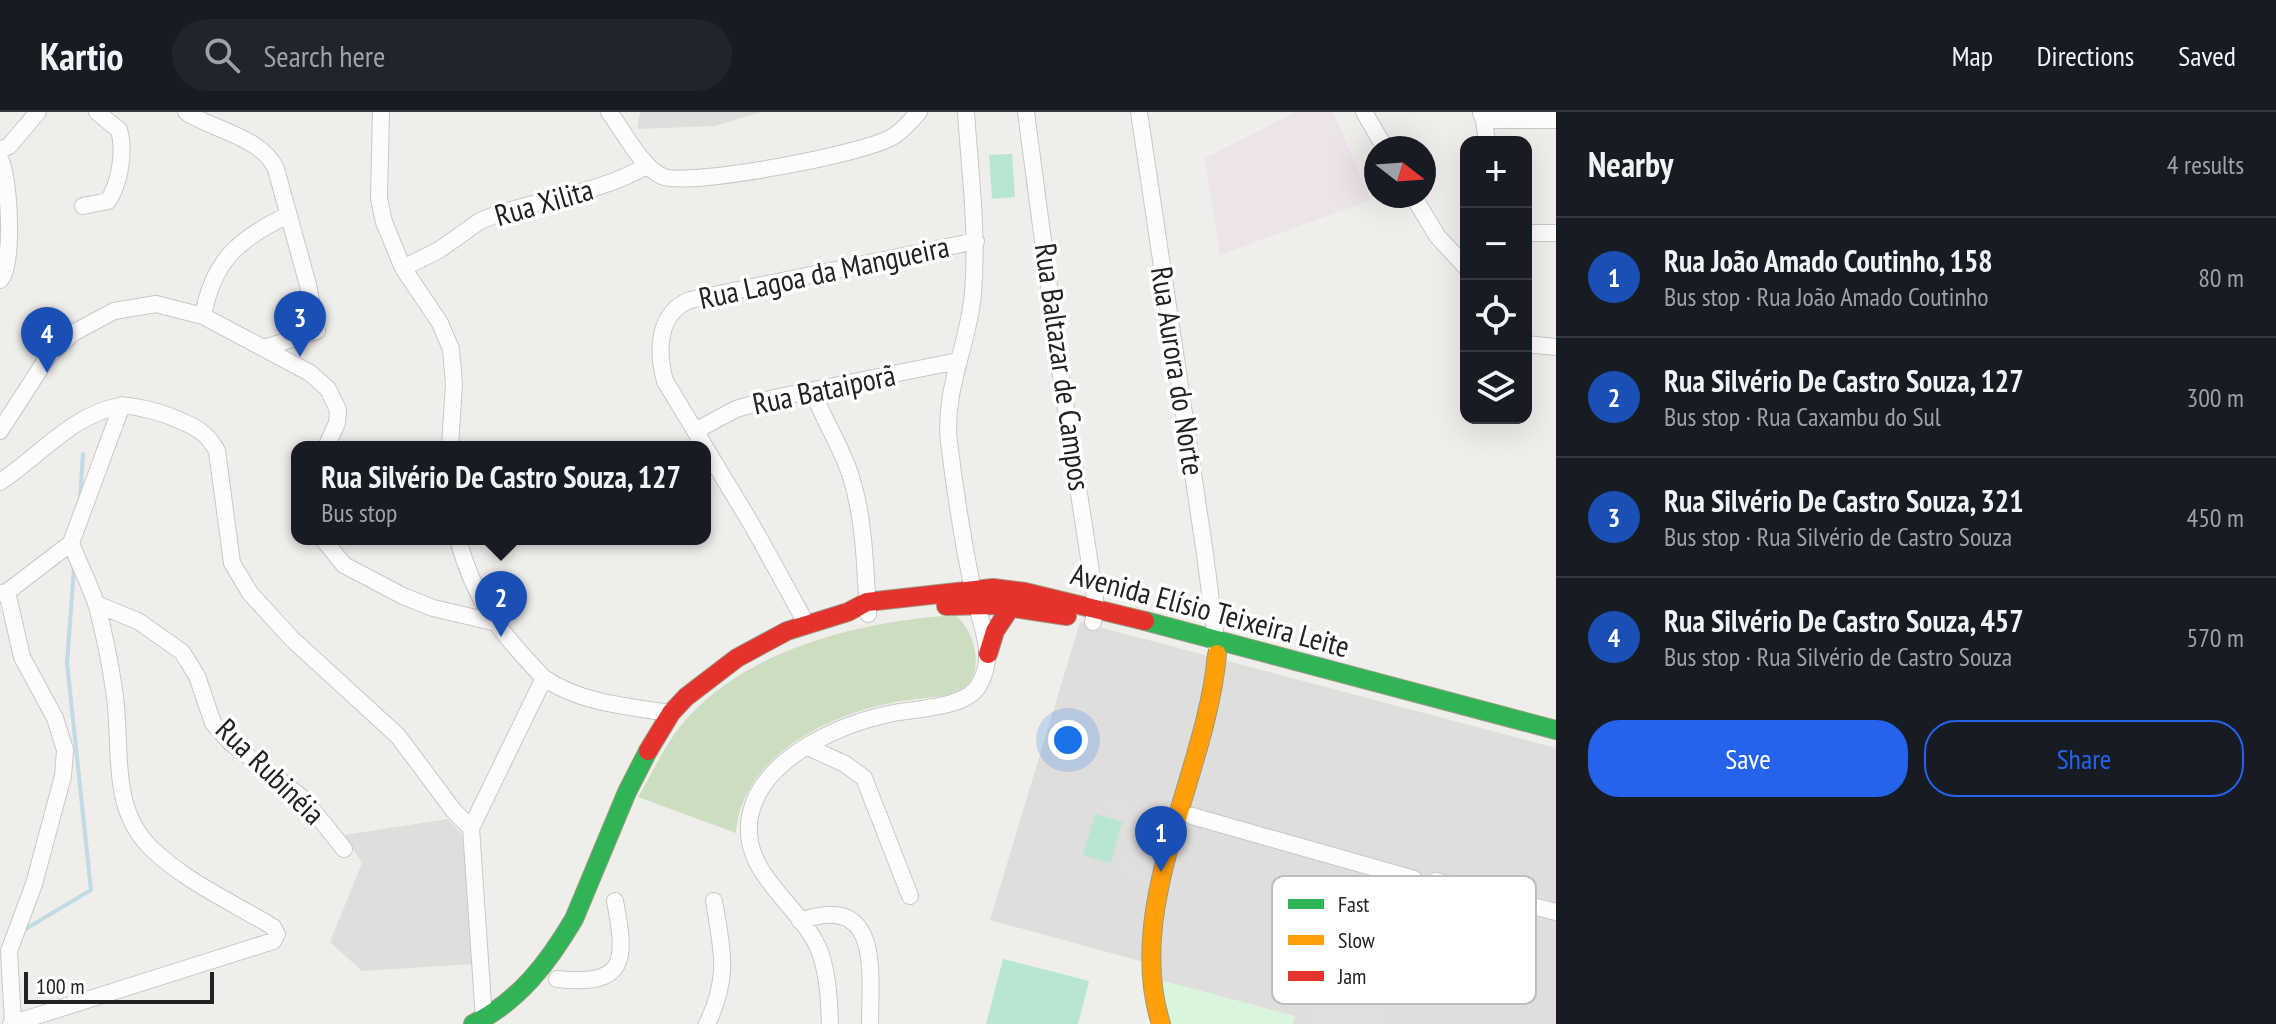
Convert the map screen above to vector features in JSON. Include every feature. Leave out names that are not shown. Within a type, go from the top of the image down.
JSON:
[{"type":"main road","name":"Avenida Elísio Teixeira Leite","points":[[479,1022],[511,1001],[537,975],[562,940],[639,769],[671,713],[696,689],[737,658],[806,623],[867,608],[1025,592],[1095,615],[1556,730]]},
{"type":"main road","name":"Avenida Elísio Teixeira Leite","points":[[974,597],[1011,607],[1095,615]]},
{"type":"main road","points":[[988,654],[995,631],[1011,607]]},
{"type":"main road","name":"Avenida Elísio Teixeira Leite","points":[[1219,645],[1556,743]]},
{"type":"main road","points":[[1174,1024],[1159,971],[1167,906],[1209,744],[1219,645]]},
{"type":"main road","points":[[1161,1024],[1148,970],[1152,930],[1170,848],[1211,701],[1219,645]]},
{"type":"street","points":[[0,150],[9,146],[38,112]]},
{"type":"street","points":[[83,206],[108,201],[113,193],[122,148],[119,130],[97,112]]},
{"type":"street","points":[[186,112],[264,152],[276,169],[308,285],[317,331],[264,348]]},
{"type":"street","points":[[381,112],[379,198],[384,222],[403,268],[440,323],[451,349],[454,384],[450,441]]},
{"type":"street","points":[[609,112],[648,168],[663,176],[679,179],[703,178],[829,155],[892,137],[919,112]]},
{"type":"street","points":[[830,1024],[829,997],[820,952],[764,876],[751,843],[749,828],[757,796],[766,783],[786,762],[808,747],[866,720],[964,700],[979,685],[988,654],[974,597],[949,439],[949,403],[972,303],[976,241],[966,112]]},
{"type":"street","name":"Rua Baltazar de Campos","points":[[1026,112],[1095,615]]},
{"type":"street","name":"Rua Aurora do Norte","points":[[1139,112],[1219,645]]},
{"type":"street","points":[[1364,112],[1378,136]]},
{"type":"street","points":[[1486,136],[1482,116],[1556,120]]},
{"type":"street","points":[[0,159],[6,178],[8,261],[6,274],[0,280]]},
{"type":"street","name":"Rua Xilita","points":[[403,268],[439,250],[480,221],[600,187],[648,168]]},
{"type":"street","points":[[1420,208],[1438,237],[1460,261]]},
{"type":"street","points":[[203,316],[211,283],[222,262],[257,232],[288,215]]},
{"type":"street","points":[[1532,233],[1556,233]]},
{"type":"street","name":"Rua Lagoa da Mangueira","points":[[695,431],[665,381],[660,362],[662,331],[674,311],[690,300],[976,241]]},
{"type":"street","points":[[0,431],[49,355],[73,333],[114,311],[156,304],[203,316],[310,373],[328,389],[338,410],[337,423],[329,441]]},
{"type":"street","points":[[1532,345],[1556,347]]},
{"type":"street","name":"Rua Bataiporã","points":[[695,431],[736,409],[774,398],[958,361]]},
{"type":"street","points":[[813,391],[854,487],[863,540],[867,608]]},
{"type":"street","points":[[71,543],[96,604],[114,690],[123,806],[150,847],[182,872],[273,927],[277,934],[273,941],[12,1024],[4,951],[34,884],[63,776],[65,750],[55,718],[22,657],[3,592],[71,543],[122,405]]},
{"type":"street","points":[[0,482],[64,432],[89,417],[122,405],[168,415],[198,428],[211,439],[217,451],[232,563],[250,593],[292,639],[398,736],[454,811],[471,828]]},
{"type":"street","points":[[695,431],[701,441]]},
{"type":"street","points":[[711,457],[806,623]]},
{"type":"street","points":[[328,545],[344,565],[403,596],[433,608],[493,622]]},
{"type":"street","points":[[460,545],[467,571],[493,622],[544,678],[580,695],[671,713]]},
{"type":"street","name":"Rua Rubinéia","points":[[96,604],[138,621],[182,652],[197,676],[213,723],[230,742],[304,799],[344,849]]},
{"type":"street","points":[[479,1022],[471,828],[544,678]]},
{"type":"street","points":[[808,747],[845,764],[864,778],[910,896]]},
{"type":"street","points":[[1192,816],[1403,876]]},
{"type":"street","points":[[557,979],[587,982],[601,979],[613,971],[623,947],[615,901]]},
{"type":"street","points":[[707,1024],[717,1001],[724,961],[714,901]]},
{"type":"street","points":[[1536,907],[1556,912]]},
{"type":"street","points":[[800,921],[814,916],[834,915],[855,922],[862,929],[869,954],[870,1024]]},
{"type":"shaded area","points":[[640,112],[761,112],[715,126],[637,129]]},
{"type":"shaded area","points":[[1296,112],[1333,112],[1364,184],[1364,203],[1220,255],[1205,158]]},
{"type":"shaded area","points":[[1080,622],[1556,748],[1556,1024],[1173,1024],[1155,965],[990,920]]},
{"type":"shaded area","points":[[1102,790],[1167,808],[1146,885],[1081,867],[1083,858],[1112,866],[1126,822],[1095,812]]},
{"type":"shaded area","points":[[448,819],[467,840],[475,964],[362,971],[330,942],[362,863],[344,835]]},
{"type":"shaded area","points":[[1343,857],[1405,876],[1337,876]]},
{"type":"shaded area","points":[[1313,1004],[1390,1004],[1384,1024],[1307,1024]]},
{"type":"green space","points":[[1012,154],[1015,197],[992,199],[989,155]]},
{"type":"green space","points":[[955,615],[969,632],[976,655],[973,677],[967,686],[950,694],[865,709],[814,730],[770,762],[753,783],[741,806],[736,833],[638,797],[682,724],[716,691],[746,671],[813,641],[849,631],[885,623]]},
{"type":"green space","points":[[1095,814],[1122,822],[1111,863],[1083,855]]},
{"type":"green space","points":[[1003,959],[1089,981],[1078,1024],[986,1024]]},
{"type":"green space","points":[[1157,979],[1295,1016],[1293,1024],[1169,1024]]},
{"type":"waterway","points":[[80,500],[83,454]]},
{"type":"waterway","points":[[22,931],[91,890],[67,663],[74,568]]},
{"type":"traffic: fast","points":[[1145,621],[1556,730]]},
{"type":"traffic: fast","points":[[473,1024],[518,992],[543,965],[564,935],[574,919],[627,792],[648,751]]},
{"type":"traffic: slow","points":[[1161,1024],[1152,979],[1152,933],[1159,886],[1199,745],[1217,654]]},
{"type":"traffic: jam","points":[[648,751],[671,713],[686,697],[737,658],[787,631],[848,612],[867,602],[993,588],[1025,592],[1145,621]]},
{"type":"traffic: jam","points":[[946,606],[994,605],[1067,616]]},
{"type":"traffic: jam","points":[[988,654],[995,631],[1011,607]]},
{"type":"place","name":"Rua Silvério De Castro Souza, 321","points":[[300,357]]},
{"type":"place","name":"Rua Silvério De Castro Souza, 457","points":[[47,373]]},
{"type":"place","name":"Rua Silvério De Castro Souza, 127","points":[[501,637]]},
{"type":"place","name":"Rua João Amado Coutinho, 158","points":[[1161,872]]}]
